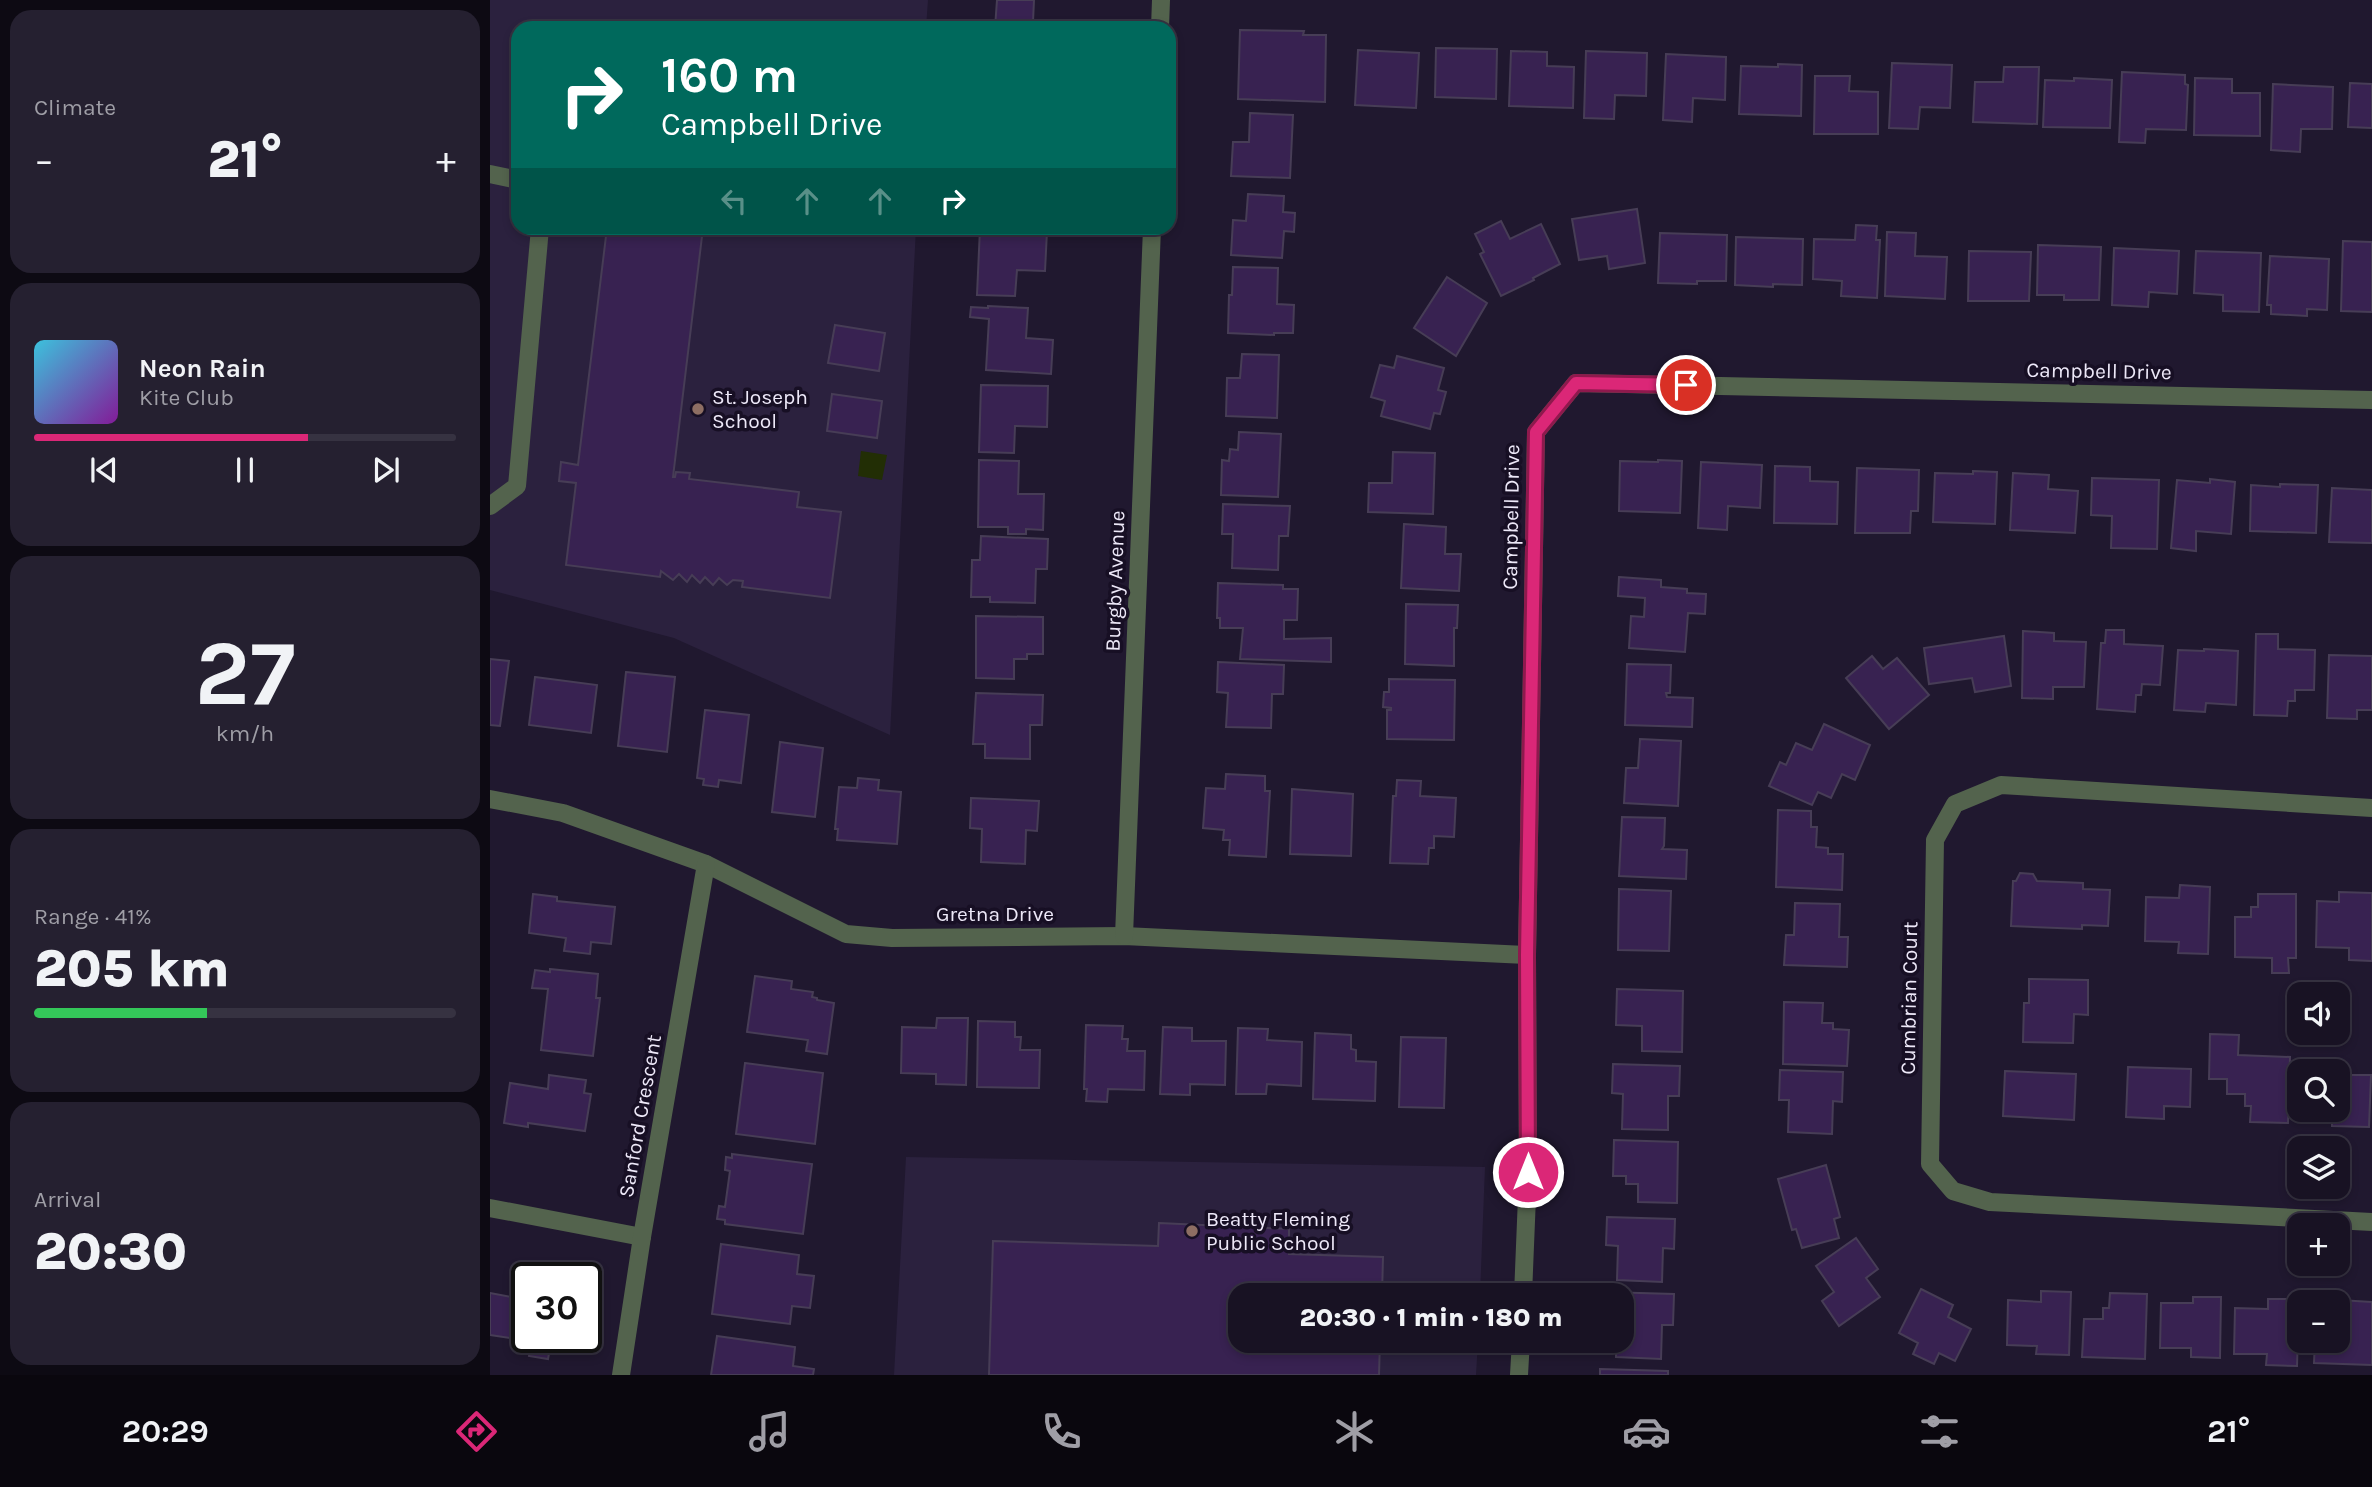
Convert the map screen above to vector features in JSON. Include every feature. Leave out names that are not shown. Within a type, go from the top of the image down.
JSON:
[{"type":"street","points":[[1160,21],[1161,0]]},
{"type":"street","points":[[490,174],[511,178]]},
{"type":"street","points":[[490,506],[517,486],[539,235]]},
{"type":"street","name":"Burgby Avenue","points":[[1124,936],[1152,235]]},
{"type":"street","name":"Campbell Drive","points":[[1523,1283],[1528,1172],[1527,955],[1536,432],[1576,383],[2372,400]]},
{"type":"street","name":"Cumbrian Court","points":[[2372,808],[2001,785],[1955,804],[1934,840],[1930,1164],[1953,1191],[1990,1202],[2372,1222]]},
{"type":"street","name":"Gretna Drive","points":[[490,799],[562,813],[706,864],[846,934],[892,938],[1124,936],[1527,955]]},
{"type":"street","name":"Sanford Crescent","points":[[621,1375],[706,864]]},
{"type":"street","points":[[490,1208],[642,1237]]},
{"type":"street","points":[[1519,1375],[1520,1353]]},
{"type":"shaded area","name":"St. Joseph School","points":[[490,0],[928,0],[926,21],[511,21],[511,235],[916,235],[890,735],[674,638],[490,590]]},
{"type":"shaded area","name":"Beatty Fleming Public School","points":[[906,1157],[1485,1167],[1480,1283],[1228,1283],[1228,1353],[1477,1353],[1476,1375],[894,1375]]},
{"type":"green space","points":[[861,451],[887,455],[882,480],[858,476]]},
{"type":"building","points":[[997,0],[1034,0],[1033,21],[996,21]]},
{"type":"building","points":[[1240,30],[1304,31],[1303,35],[1326,35],[1325,102],[1238,99]]},
{"type":"building","points":[[1436,48],[1497,49],[1496,99],[1435,97]]},
{"type":"building","points":[[1358,50],[1419,53],[1416,108],[1355,105]]},
{"type":"building","points":[[1511,51],[1547,52],[1547,66],[1574,67],[1573,108],[1509,106]]},
{"type":"building","points":[[1586,51],[1647,53],[1646,96],[1615,95],[1614,119],[1584,118]]},
{"type":"building","points":[[1666,54],[1726,57],[1725,100],[1693,98],[1692,122],[1663,120]]},
{"type":"building","points":[[1892,63],[1952,65],[1950,108],[1920,107],[1918,129],[1889,128]]},
{"type":"building","points":[[1778,64],[1802,65],[1801,116],[1739,114],[1741,66],[1778,67]]},
{"type":"building","points":[[2004,67],[2039,67],[2037,124],[1973,122],[1975,82],[2003,82]]},
{"type":"building","points":[[2122,72],[2185,75],[2185,84],[2188,85],[2186,130],[2146,129],[2145,143],[2119,142]]},
{"type":"building","points":[[1815,76],[1850,76],[1849,91],[1878,92],[1878,134],[1814,134]]},
{"type":"building","points":[[2074,78],[2112,80],[2110,128],[2043,127],[2045,80],[2074,81]]},
{"type":"building","points":[[2195,78],[2232,79],[2232,93],[2260,93],[2260,136],[2194,135]]},
{"type":"building","points":[[2350,83],[2372,84],[2372,128],[2348,127]]},
{"type":"building","points":[[2273,84],[2333,87],[2332,129],[2301,129],[2300,152],[2271,150]]},
{"type":"building","points":[[1250,113],[1293,115],[1290,178],[1231,176],[1233,142],[1249,142]]},
{"type":"building","points":[[1248,194],[1284,196],[1283,212],[1295,213],[1294,232],[1284,231],[1282,258],[1231,255],[1233,220],[1246,221]]},
{"type":"building","points":[[1637,209],[1645,263],[1609,269],[1607,256],[1579,260],[1572,219]]},
{"type":"building","points":[[1501,221],[1510,239],[1541,224],[1560,264],[1501,296],[1480,254],[1484,252],[1475,234]]},
{"type":"building","points":[[1856,225],[1877,226],[1876,240],[1880,240],[1877,298],[1841,296],[1842,281],[1813,279],[1814,239],[1855,240]]},
{"type":"building","points":[[1887,232],[1916,233],[1915,256],[1947,257],[1945,299],[1885,296]]},
{"type":"building","points":[[1660,233],[1727,235],[1726,281],[1697,281],[1697,284],[1658,283]]},
{"type":"building","points":[[606,235],[702,235],[673,477],[676,472],[690,473],[689,479],[799,492],[797,507],[841,512],[830,598],[742,587],[743,581],[733,580],[727,585],[719,578],[713,585],[705,577],[700,583],[692,575],[687,582],[679,574],[673,580],[661,571],[660,577],[566,565],[576,483],[559,481],[561,462],[578,465]]},
{"type":"building","points":[[980,235],[1047,235],[1045,271],[1017,270],[1015,296],[977,295]]},
{"type":"building","points":[[1736,237],[1803,239],[1802,285],[1735,285]]},
{"type":"building","points":[[2343,241],[2372,242],[2372,312],[2341,311]]},
{"type":"building","points":[[2038,245],[2101,247],[2099,300],[2064,300],[2064,295],[2037,295]]},
{"type":"building","points":[[2114,248],[2179,251],[2177,294],[2149,292],[2148,307],[2112,305]]},
{"type":"building","points":[[1969,251],[2031,252],[2029,301],[1968,301]]},
{"type":"building","points":[[2196,251],[2261,253],[2259,312],[2223,311],[2223,295],[2194,293]]},
{"type":"building","points":[[2270,256],[2329,259],[2327,310],[2307,309],[2307,316],[2271,314],[2271,305],[2267,305]]},
{"type":"building","points":[[1233,267],[1278,268],[1277,304],[1294,305],[1293,333],[1228,333]]},
{"type":"building","points":[[1447,277],[1487,303],[1456,356],[1414,328]]},
{"type":"building","points":[[971,307],[1028,308],[1026,338],[1053,340],[1051,374],[986,370],[989,319],[970,317]]},
{"type":"building","points":[[835,325],[885,333],[879,371],[828,363]]},
{"type":"building","points":[[1242,354],[1279,355],[1277,418],[1226,416],[1227,378],[1240,378]]},
{"type":"building","points":[[1397,356],[1444,368],[1438,390],[1446,392],[1440,414],[1434,413],[1430,429],[1381,416],[1385,401],[1371,397],[1380,365],[1394,368]]},
{"type":"building","points":[[981,385],[1048,386],[1047,427],[1015,426],[1014,453],[979,452]]},
{"type":"building","points":[[832,394],[882,401],[877,438],[827,431]]},
{"type":"building","points":[[1239,432],[1281,434],[1278,497],[1221,495],[1222,460],[1229,461],[1230,449],[1238,450]]},
{"type":"building","points":[[1393,452],[1435,453],[1433,514],[1368,512],[1369,483],[1392,483]]},
{"type":"building","points":[[979,460],[1019,461],[1018,494],[1044,494],[1043,530],[1026,529],[1026,534],[1008,534],[1008,527],[978,527]]},
{"type":"building","points":[[1620,461],[1682,461],[1680,513],[1619,511]]},
{"type":"building","points":[[1701,462],[1762,465],[1760,508],[1728,506],[1727,530],[1698,528]]},
{"type":"building","points":[[1775,466],[1810,467],[1810,481],[1838,482],[1837,524],[1774,523]]},
{"type":"building","points":[[1857,468],[1919,470],[1918,511],[1911,511],[1910,533],[1855,533]]},
{"type":"building","points":[[1973,471],[1997,472],[1995,524],[1933,522],[1935,473],[1973,474]]},
{"type":"building","points":[[2013,473],[2049,475],[2048,489],[2078,491],[2075,533],[2010,530]]},
{"type":"building","points":[[2092,478],[2159,480],[2157,549],[2111,548],[2112,516],[2091,515]]},
{"type":"building","points":[[2210,479],[2235,482],[2231,534],[2196,531],[2196,551],[2171,548],[2177,480],[2210,483]]},
{"type":"building","points":[[2280,484],[2318,485],[2316,533],[2250,531],[2251,485],[2280,487]]},
{"type":"building","points":[[2332,488],[2372,490],[2372,543],[2329,542]]},
{"type":"building","points":[[1223,504],[1290,506],[1288,536],[1279,536],[1278,570],[1232,568],[1233,534],[1222,534]]},
{"type":"building","points":[[1404,524],[1446,527],[1445,554],[1461,554],[1459,591],[1401,588]]},
{"type":"building","points":[[981,536],[1048,539],[1047,569],[1036,569],[1035,603],[990,602],[990,597],[971,597],[972,560],[980,560]]},
{"type":"building","points":[[1619,577],[1661,580],[1661,587],[1706,594],[1705,614],[1688,613],[1685,652],[1629,648],[1631,616],[1644,617],[1645,598],[1618,596]]},
{"type":"building","points":[[1218,583],[1283,585],[1283,589],[1298,589],[1297,620],[1284,620],[1284,639],[1331,638],[1331,662],[1240,659],[1243,628],[1220,628],[1220,618],[1217,618]]},
{"type":"building","points":[[1406,604],[1458,605],[1457,628],[1454,628],[1454,666],[1405,664]]},
{"type":"building","points":[[976,616],[1043,617],[1043,654],[1027,654],[1027,659],[1014,659],[1014,679],[976,678]]},
{"type":"building","points":[[2106,630],[2124,630],[2124,644],[2163,646],[2160,685],[2142,684],[2141,695],[2136,695],[2135,712],[2097,709],[2101,643],[2105,643]]},
{"type":"building","points":[[2023,631],[2054,633],[2054,641],[2086,642],[2084,687],[2053,687],[2053,699],[2022,698]]},
{"type":"building","points":[[2256,634],[2278,634],[2278,649],[2315,650],[2314,690],[2295,690],[2295,701],[2288,701],[2287,716],[2254,715]]},
{"type":"building","points":[[2004,636],[2011,686],[1975,692],[1972,678],[1929,684],[1924,648]]},
{"type":"building","points":[[2178,650],[2238,651],[2236,705],[2206,703],[2205,712],[2174,710]]},
{"type":"building","points":[[2329,655],[2372,656],[2372,710],[2357,710],[2357,719],[2327,718]]},
{"type":"building","points":[[1872,656],[1883,669],[1897,658],[1929,695],[1889,729],[1846,678]]},
{"type":"building","points":[[490,659],[509,661],[500,726],[490,725]]},
{"type":"building","points":[[1218,662],[1284,665],[1283,694],[1272,694],[1271,728],[1226,727],[1228,693],[1217,692]]},
{"type":"building","points":[[1627,664],[1671,665],[1670,693],[1666,693],[1667,697],[1693,698],[1692,727],[1625,725]]},
{"type":"building","points":[[626,672],[675,677],[667,752],[618,746]]},
{"type":"building","points":[[535,677],[597,685],[591,733],[529,725]]},
{"type":"building","points":[[1389,679],[1455,680],[1454,740],[1387,739],[1387,710],[1391,708],[1383,707],[1384,692],[1389,692]]},
{"type":"building","points":[[976,693],[1043,695],[1042,725],[1030,725],[1030,759],[985,758],[985,744],[973,744]]},
{"type":"building","points":[[705,710],[749,715],[741,783],[719,780],[718,787],[703,785],[704,779],[697,778]]},
{"type":"building","points":[[1824,724],[1870,745],[1855,780],[1842,774],[1831,798],[1818,792],[1812,805],[1769,786],[1780,762],[1786,765],[1796,743],[1812,750]]},
{"type":"building","points":[[1640,739],[1681,741],[1678,806],[1624,803],[1626,768],[1638,768]]},
{"type":"building","points":[[780,742],[823,748],[815,817],[772,812]]},
{"type":"building","points":[[1226,774],[1265,776],[1265,791],[1270,791],[1266,857],[1229,855],[1230,840],[1223,840],[1224,830],[1203,828],[1206,788],[1225,789]]},
{"type":"building","points":[[858,778],[879,780],[878,790],[901,792],[897,844],[837,840],[838,829],[835,829],[839,787],[857,788]]},
{"type":"building","points":[[1397,780],[1421,781],[1420,796],[1456,798],[1454,837],[1434,836],[1434,848],[1429,848],[1428,864],[1390,863],[1393,796],[1396,796]]},
{"type":"building","points":[[1292,789],[1353,794],[1351,856],[1290,854]]},
{"type":"building","points":[[971,798],[1039,801],[1037,831],[1026,830],[1025,864],[981,862],[982,829],[970,828]]},
{"type":"building","points":[[1778,810],[1811,811],[1811,827],[1817,827],[1816,847],[1828,848],[1828,854],[1843,854],[1842,890],[1776,887]]},
{"type":"building","points":[[1622,817],[1665,818],[1662,849],[1687,850],[1686,879],[1619,876]]},
{"type":"building","points":[[2020,873],[2033,874],[2037,881],[2083,883],[2083,889],[2110,890],[2108,926],[2082,925],[2082,929],[2011,926],[2013,881],[2016,881]]},
{"type":"building","points":[[2180,885],[2210,887],[2208,954],[2178,953],[2179,942],[2145,941],[2146,897],[2179,898]]},
{"type":"building","points":[[1619,889],[1671,891],[1669,951],[1618,950]]},
{"type":"building","points":[[2339,892],[2372,893],[2372,961],[2349,960],[2349,948],[2316,947],[2317,901],[2339,902]]},
{"type":"building","points":[[533,894],[557,897],[557,901],[615,907],[611,944],[591,942],[590,954],[564,951],[566,938],[529,933]]},
{"type":"building","points":[[2258,894],[2296,894],[2296,958],[2288,958],[2289,973],[2272,973],[2272,958],[2235,957],[2235,917],[2251,917],[2251,907],[2258,907]]},
{"type":"building","points":[[1795,903],[1840,904],[1839,937],[1848,937],[1847,967],[1784,965],[1786,935],[1794,935]]},
{"type":"building","points":[[550,969],[598,974],[596,998],[600,998],[593,1056],[541,1050],[548,989],[532,988],[535,970],[550,972]]},
{"type":"building","points":[[755,976],[792,981],[791,989],[813,992],[812,997],[817,1000],[834,1003],[827,1054],[806,1051],[808,1040],[747,1032]]},
{"type":"building","points":[[2029,979],[2088,980],[2088,1015],[2074,1014],[2073,1043],[2023,1042],[2024,1003],[2029,1003]]},
{"type":"building","points":[[1617,989],[1683,991],[1682,1052],[1642,1051],[1642,1026],[1616,1025]]},
{"type":"building","points":[[1784,1002],[1823,1003],[1822,1023],[1833,1023],[1833,1029],[1849,1030],[1847,1066],[1783,1064]]},
{"type":"building","points":[[937,1018],[968,1018],[966,1085],[936,1084],[936,1074],[901,1073],[902,1027],[936,1028]]},
{"type":"building","points":[[978,1021],[1015,1022],[1015,1037],[1021,1037],[1020,1050],[1040,1050],[1039,1088],[977,1087]]},
{"type":"building","points":[[1086,1025],[1123,1026],[1122,1039],[1128,1039],[1127,1051],[1145,1051],[1144,1090],[1108,1089],[1107,1102],[1086,1101]]},
{"type":"building","points":[[1163,1027],[1192,1028],[1192,1041],[1226,1041],[1225,1085],[1190,1084],[1190,1095],[1160,1094]]},
{"type":"building","points":[[1238,1028],[1268,1029],[1267,1040],[1302,1042],[1301,1086],[1267,1084],[1266,1094],[1236,1094]]},
{"type":"building","points":[[1315,1033],[1351,1035],[1351,1049],[1356,1050],[1356,1061],[1376,1062],[1375,1101],[1313,1099]]},
{"type":"building","points":[[2210,1034],[2239,1035],[2238,1055],[2290,1057],[2287,1059],[2288,1123],[2250,1122],[2251,1106],[2245,1106],[2245,1094],[2227,1094],[2227,1079],[2209,1079]]},
{"type":"building","points":[[1401,1037],[1446,1038],[1444,1108],[1399,1107]]},
{"type":"building","points":[[745,1063],[823,1073],[815,1144],[736,1134]]},
{"type":"building","points":[[1613,1064],[1680,1066],[1679,1096],[1668,1096],[1668,1130],[1622,1129],[1623,1094],[1612,1093]]},
{"type":"building","points":[[2128,1067],[2191,1069],[2190,1107],[2164,1106],[2164,1119],[2126,1117]]},
{"type":"building","points":[[1780,1070],[1843,1072],[1842,1102],[1833,1101],[1832,1134],[1788,1132],[1789,1100],[1779,1100]]},
{"type":"building","points":[[2005,1071],[2076,1074],[2074,1120],[2003,1116]]},
{"type":"building","points":[[549,1075],[586,1080],[584,1093],[591,1094],[585,1131],[528,1123],[528,1127],[504,1123],[510,1083],[548,1089]]},
{"type":"building","points":[[2350,1075],[2371,1075],[2369,1127],[2332,1126],[2332,1122],[2350,1122]]},
{"type":"building","points":[[1614,1140],[1678,1142],[1677,1203],[1638,1202],[1638,1184],[1626,1184],[1626,1176],[1613,1176]]},
{"type":"building","points":[[732,1154],[812,1164],[803,1234],[725,1224],[725,1220],[717,1219],[719,1206],[725,1207],[730,1171],[725,1170],[726,1157],[732,1158]]},
{"type":"building","points":[[1826,1165],[1840,1217],[1834,1219],[1839,1238],[1802,1248],[1796,1229],[1792,1230],[1778,1179]]},
{"type":"building","points":[[1607,1217],[1675,1219],[1674,1249],[1663,1248],[1662,1282],[1617,1280],[1618,1246],[1606,1245]]},
{"type":"building","points":[[1159,1223],[1289,1229],[1289,1254],[1383,1257],[1382,1283],[1228,1283],[1228,1353],[1380,1353],[1379,1375],[989,1375],[993,1241],[1158,1246]]},
{"type":"building","points":[[1856,1238],[1878,1269],[1866,1278],[1880,1297],[1839,1326],[1822,1301],[1834,1292],[1816,1266]]},
{"type":"building","points":[[721,1244],[799,1255],[797,1274],[814,1276],[810,1308],[792,1306],[790,1324],[712,1314]]},
{"type":"building","points":[[1921,1289],[1953,1305],[1948,1317],[1971,1329],[1955,1361],[1939,1353],[1934,1364],[1913,1354],[1918,1343],[1899,1333]]},
{"type":"building","points":[[2041,1291],[2071,1292],[2069,1355],[2036,1354],[2037,1346],[2007,1345],[2008,1300],[2041,1302]]},
{"type":"building","points":[[490,1293],[511,1297],[511,1338],[490,1335]]},
{"type":"building","points":[[1634,1293],[1674,1294],[1673,1325],[1662,1325],[1661,1359],[1616,1357],[1616,1353],[1634,1353]]},
{"type":"building","points":[[2110,1293],[2147,1294],[2145,1359],[2082,1357],[2084,1319],[2103,1319],[2103,1308],[2109,1308]]},
{"type":"building","points":[[2193,1297],[2221,1297],[2220,1358],[2191,1357],[2191,1348],[2160,1348],[2161,1303],[2193,1303]]},
{"type":"building","points":[[2268,1299],[2287,1299],[2287,1353],[2297,1353],[2297,1366],[2266,1365],[2267,1354],[2234,1354],[2235,1308],[2268,1309]]},
{"type":"building","points":[[2350,1301],[2372,1302],[2372,1365],[2314,1363],[2314,1353],[2350,1353]]},
{"type":"building","points":[[717,1336],[795,1347],[793,1366],[814,1369],[813,1375],[711,1375]]},
{"type":"building","points":[[529,1353],[549,1353],[548,1359],[529,1356]]},
{"type":"building","points":[[1600,1369],[1668,1371],[1668,1375],[1600,1375]]},
{"type":"place","name":"St. Joseph School","points":[[698,409]]},
{"type":"place","name":"Beatty Fleming Public School","points":[[1192,1231]]},
{"type":"route","points":[[1528,1172],[1527,955],[1536,432],[1576,383],[1686,385]]}]
